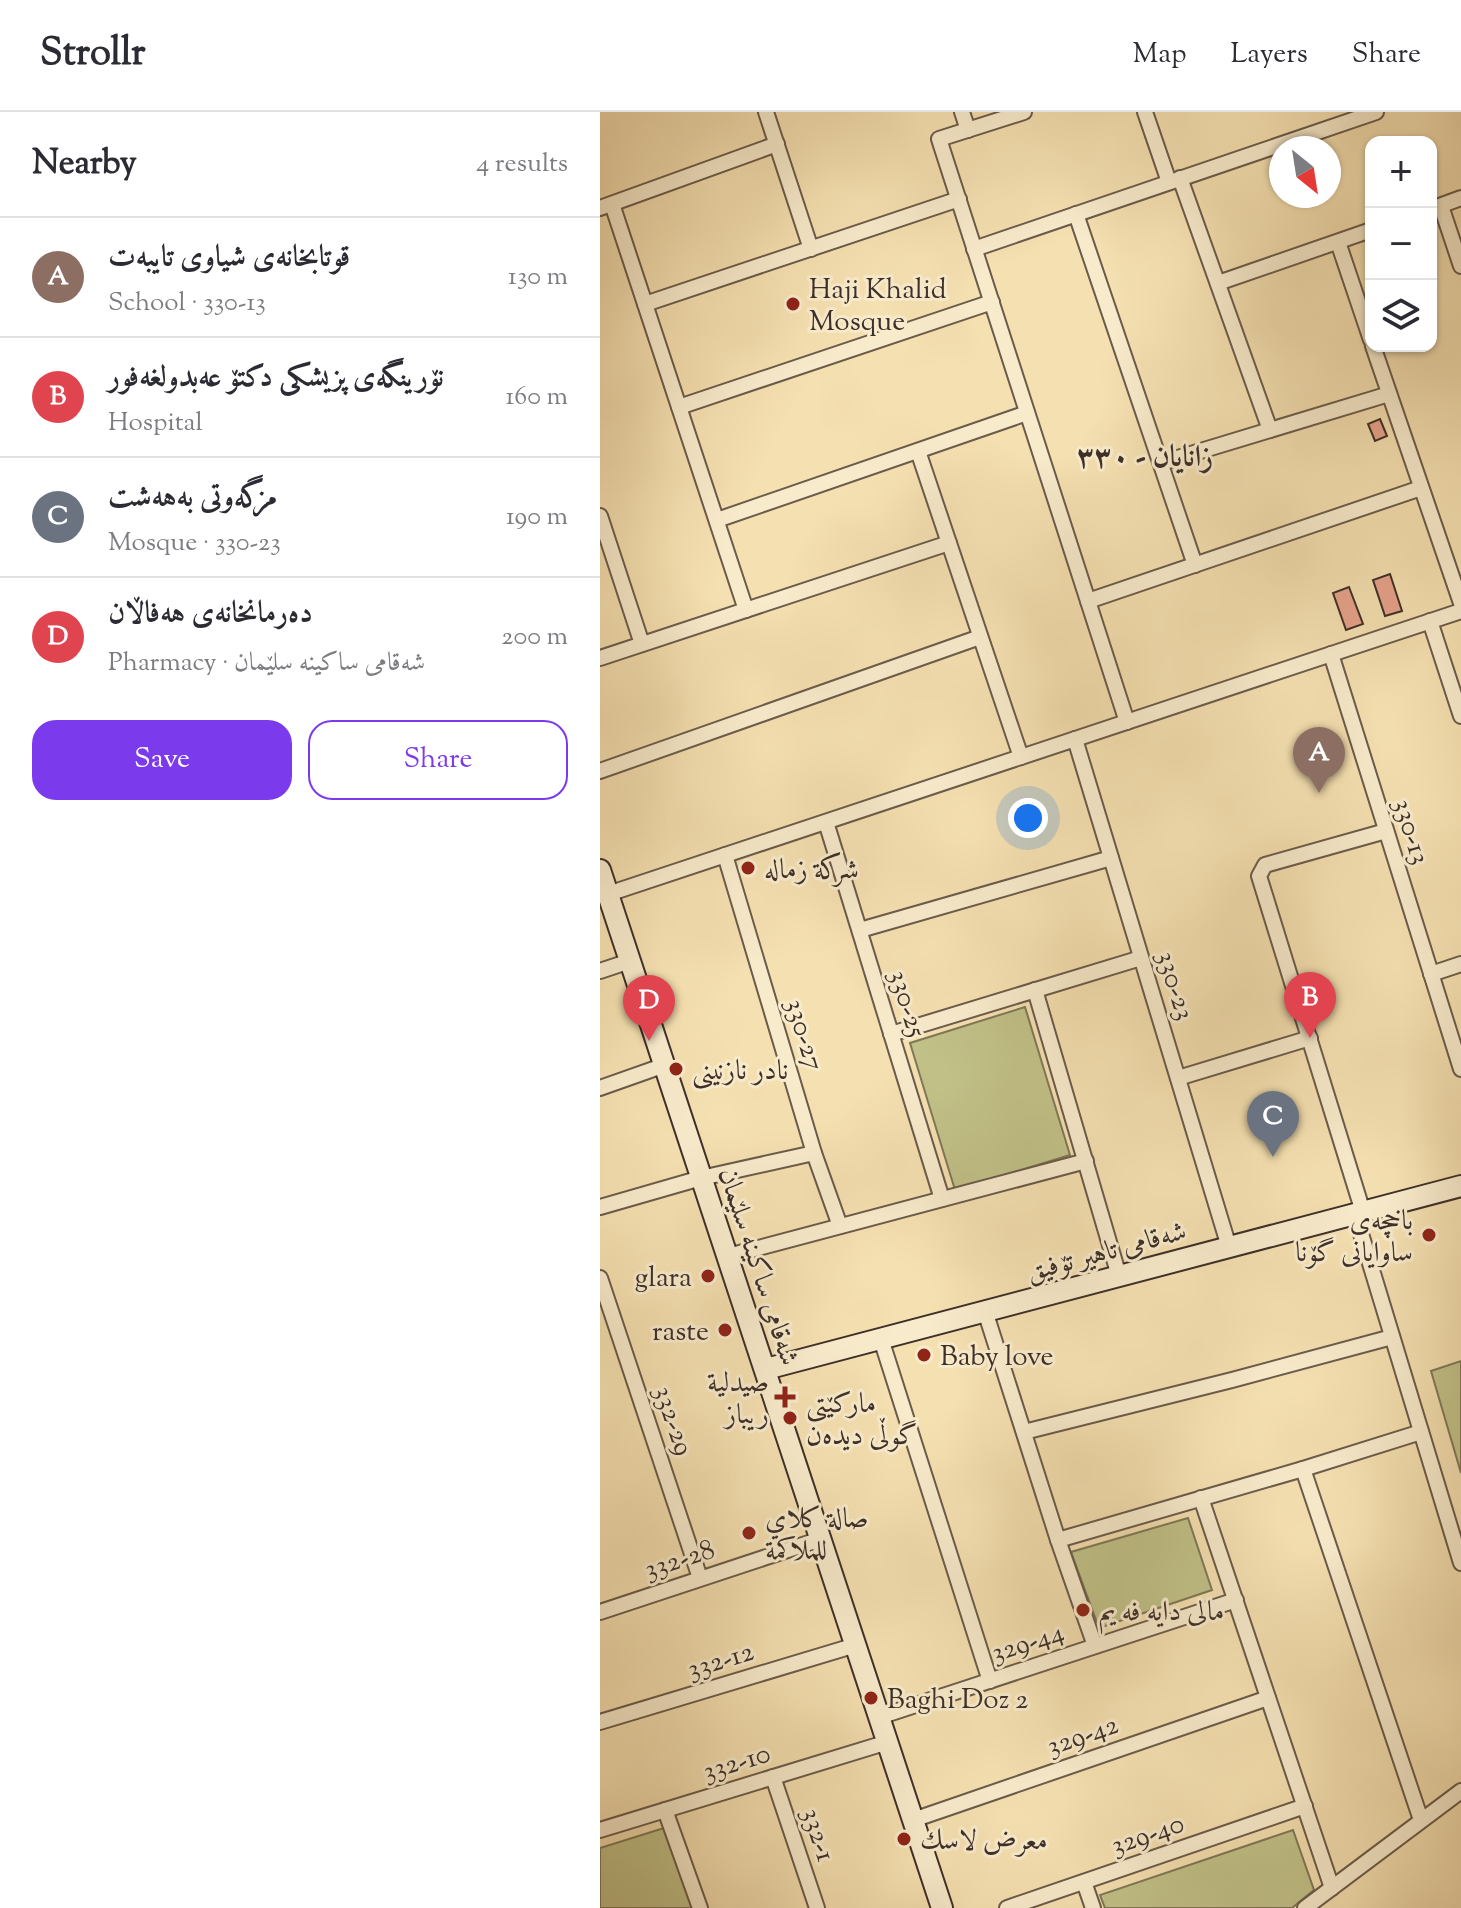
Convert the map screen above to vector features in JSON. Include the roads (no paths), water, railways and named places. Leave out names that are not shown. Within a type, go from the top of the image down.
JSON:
[{"type":"street","points":[[766,112],[811,249]]},
{"type":"street","points":[[962,112],[968,130]]},
{"type":"street","points":[[1024,112],[939,139],[1127,722]]},
{"type":"street","points":[[1145,112],[1218,283],[1270,430]]},
{"type":"street","points":[[974,249],[1376,112]]},
{"type":"street","points":[[746,610],[645,304],[606,206],[777,144]]},
{"type":"street","points":[[1437,207],[1461,198]]},
{"type":"street","points":[[645,304],[959,199]]},
{"type":"street","points":[[1436,208],[1461,266]]},
{"type":"street","points":[[1076,214],[1195,565]]},
{"type":"street","points":[[1218,283],[1365,232]]},
{"type":"street","points":[[1338,242],[1365,322]]},
{"type":"street","points":[[679,407],[992,302]]},
{"type":"street","points":[[1375,352],[1461,603]]},
{"type":"street","points":[[1161,463],[1389,394]]},
{"type":"street","points":[[717,520],[1027,413]]},
{"type":"street","points":[[918,451],[1021,757]]},
{"type":"street","points":[[1088,601],[1421,488]]},
{"type":"street","points":[[600,516],[642,644]]},
{"type":"street","points":[[600,658],[949,543]]},
{"type":"street","points":[[608,894],[1461,611]]},
{"type":"street","points":[[1430,621],[1461,716]]},
{"type":"street","points":[[600,771],[980,637]]},
{"type":"street","name":"330-13","points":[[1331,654],[1461,1069]]},
{"type":"street","name":"330-23","points":[[1075,739],[1229,1247]]},
{"type":"street","name":"330-25","points":[[826,822],[942,1199]]},
{"type":"street","points":[[1386,831],[1265,865],[1259,876],[1310,1038],[1392,1337],[1461,1563]]},
{"type":"street","name":"330-27","points":[[725,855],[814,1153],[840,1226]]},
{"type":"street","points":[[860,930],[1111,858]]},
{"type":"street","name":"شەقامی ساکینە سلێمان","points":[[600,870],[942,1908]]},
{"type":"street","points":[[891,1034],[1141,958]]},
{"type":"street","points":[[600,971],[630,961]]},
{"type":"street","points":[[1431,974],[1461,964]]},
{"type":"street","points":[[1035,990],[1119,1276]]},
{"type":"street","points":[[1178,1078],[1310,1038]]},
{"type":"street","points":[[600,1088],[665,1065]]},
{"type":"street","points":[[600,1207],[701,1178],[814,1153]]},
{"type":"street","points":[[728,1256],[1086,1161]]},
{"type":"street","name":"شەقامی تاهیر تۆفیق","points":[[766,1369],[1461,1186]]},
{"type":"street","name":"332-29","points":[[600,1278],[700,1578]]},
{"type":"street","points":[[985,1311],[1095,1646]]},
{"type":"street","points":[[1024,1432],[1392,1337]]},
{"type":"street","points":[[881,1339],[990,1681]]},
{"type":"street","points":[[1058,1540],[1421,1432]]},
{"type":"street","points":[[1303,1469],[1421,1820]]},
{"type":"street","points":[[1201,1498],[1332,1888]]},
{"type":"street","name":"332-28","points":[[600,1612],[821,1539]]},
{"type":"street","name":"329-44","points":[[879,1717],[1236,1600]]},
{"type":"street","name":"332-12","points":[[600,1722],[856,1645]]},
{"type":"street","name":"329-42","points":[[913,1820],[1268,1698]]},
{"type":"street","name":"332-10","points":[[600,1830],[888,1742]]},
{"type":"street","name":"332-1","points":[[773,1777],[817,1908]]},
{"type":"street","points":[[1305,1908],[1461,1791]]},
{"type":"street","name":"329-40","points":[[1007,1908],[1305,1806]]},
{"type":"street","points":[[665,1810],[700,1908]]},
{"type":"street","points":[[1084,1882],[1093,1908]]},
{"type":"place","name":"Haji Khalid Mosque","points":[[793,304]]},
{"type":"place","name":"قوتابخانەی شیاوی تایبەت","points":[[1319,793]]},
{"type":"place","name":"شركة زماله","points":[[748,868]]},
{"type":"place","name":"نۆرینگەی پزیشکی دکتۆ عەبدولغەفور","points":[[1310,1038]]},
{"type":"place","name":"دەرمانخانەی هەفاڵان","points":[[649,1041]]},
{"type":"place","name":"نادر نازنینی","points":[[676,1069]]},
{"type":"place","name":"مزگەوتی بەهەشت","points":[[1273,1157]]},
{"type":"place","name":"باخچەی ساوایانی گۆنا","points":[[1429,1235]]},
{"type":"place","name":"glara","points":[[708,1276]]},
{"type":"place","name":"raste","points":[[725,1330]]},
{"type":"place","name":"Baby love","points":[[924,1355]]},
{"type":"place","name":"صيدلية ريباز","points":[[785,1397]]},
{"type":"place","name":"مارکێتی گوڵی دیدەن","points":[[790,1418]]},
{"type":"place","name":"صالة كلاي للملاكمة","points":[[749,1533]]},
{"type":"place","name":"مالى دايه فه يم","points":[[1083,1610]]},
{"type":"place","name":"Baghi Doz 2","points":[[871,1698]]},
{"type":"place","name":"معرض لاسك","points":[[904,1839]]},
{"type":"district","name":"زانایان - ٣٣٠","points":[[1145,456]]}]
